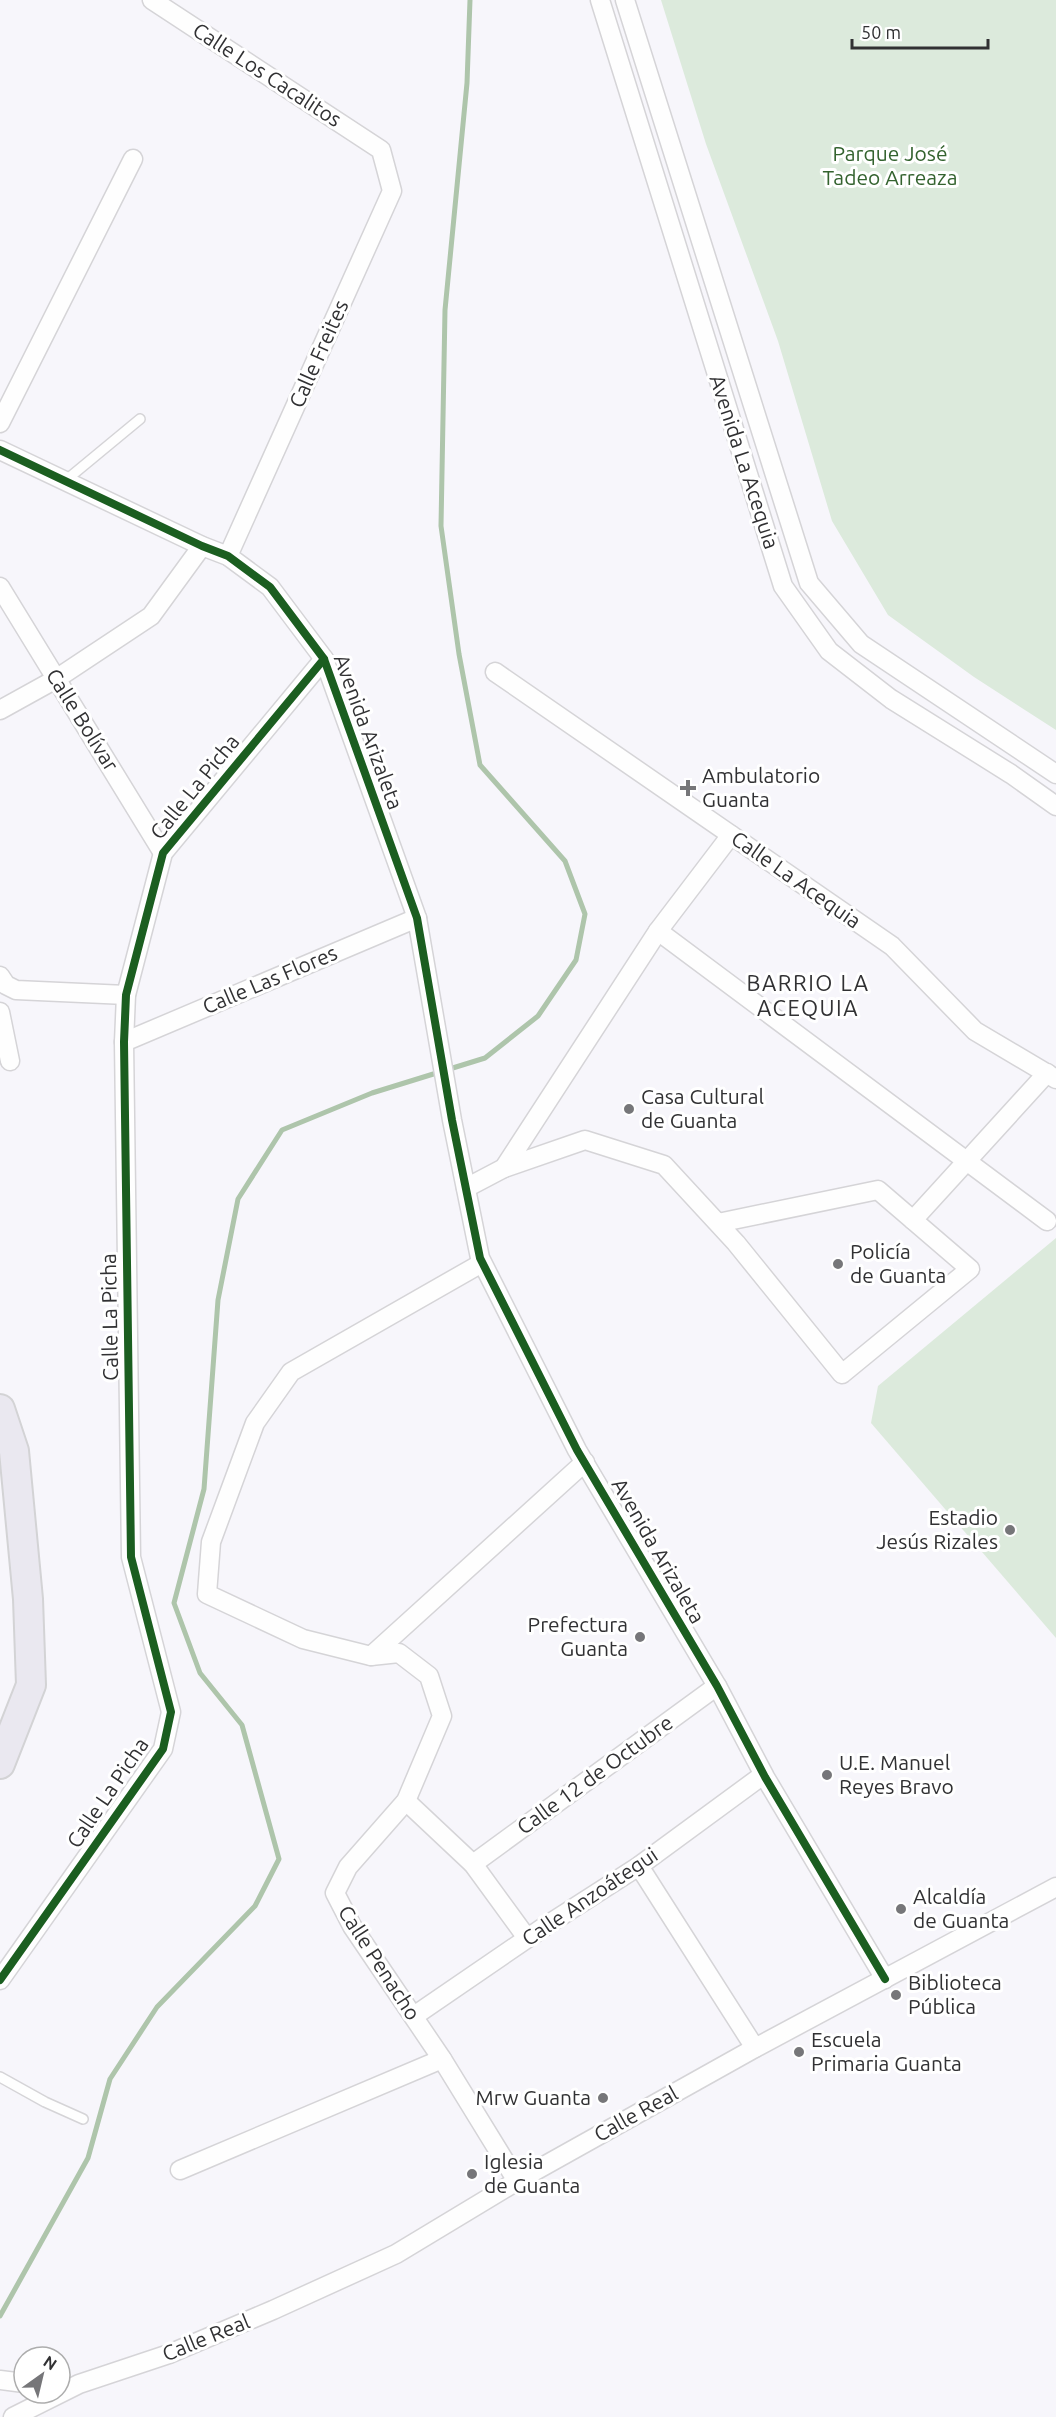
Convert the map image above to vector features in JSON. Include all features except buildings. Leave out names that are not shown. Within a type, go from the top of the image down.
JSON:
[{"type":"highway","points":[[0,1409],[14,1451],[28,1599],[31,1685],[0,1764]]},
{"type":"street","name":"Calle Los Cacalitos","points":[[152,0],[381,150]]},
{"type":"street","name":"Avenida La Acequia","points":[[600,0],[783,586],[829,651],[891,699],[1011,774],[1056,806]]},
{"type":"street","name":"Avenida La Acequia","points":[[625,0],[809,583],[861,644],[1056,774]]},
{"type":"street","name":"Calle Freites","points":[[228,556],[392,190],[381,150]]},
{"type":"street","points":[[0,423],[133,159]]},
{"type":"street","name":"Avenida Arizaleta","points":[[0,450],[202,546],[228,556],[270,587],[324,659],[417,918],[452,1120],[482,1263],[585,1462],[717,1686],[764,1775],[885,1979]]},
{"type":"street","points":[[0,710],[56,679],[151,616],[202,546]]},
{"type":"street","name":"Calle Bolívar","points":[[0,587],[164,853]]},
{"type":"street","name":"Calle La Picha","points":[[0,1980],[163,1749],[171,1712],[131,1557],[124,1042],[126,995],[164,853],[324,659]]},
{"type":"street","name":"Calle La Acequia","points":[[495,672],[892,946],[975,1031],[1051,1076]]},
{"type":"street","points":[[504,1168],[658,931],[730,835]]},
{"type":"street","name":"Calle Las Flores","points":[[124,1042],[417,918]]},
{"type":"street","points":[[658,931],[1047,1221]]},
{"type":"street","points":[[0,976],[6,986],[16,990],[126,995]]},
{"type":"street","points":[[0,1012],[10,1061]]},
{"type":"street","points":[[912,1220],[966,1161],[1051,1076]]},
{"type":"street","points":[[466,1188],[504,1168],[585,1140],[664,1166],[718,1224],[842,1374],[970,1269],[878,1190],[718,1224]]},
{"type":"street","name":"Calle Penacho","points":[[482,1263],[291,1372],[255,1423],[211,1542],[207,1594],[303,1639],[370,1656],[399,1653],[429,1676],[442,1716],[406,1802],[348,1867],[334,1893],[352,1926],[442,2058],[517,2181]]},
{"type":"street","points":[[370,1656],[585,1462]]},
{"type":"street","name":"Calle 12 de Octubre","points":[[473,1864],[717,1686]]},
{"type":"street","name":"Calle Anzoátegui","points":[[414,2016],[527,1938],[639,1866],[764,1775]]},
{"type":"street","points":[[406,1802],[473,1864],[527,1938]]},
{"type":"street","points":[[639,1866],[755,2048]]},
{"type":"street","name":"Calle Real","points":[[79,2384],[178,2350],[273,2310],[396,2253],[517,2181],[755,2048],[1056,1887]]},
{"type":"street","points":[[180,2170],[442,2058]]},
{"type":"street","points":[[72,2384],[79,2384]]},
{"type":"street","points":[[13,2417],[79,2384]]},
{"type":"lane","points":[[66,481],[140,419]]},
{"type":"lane","points":[[0,2077],[45,2102],[83,2119]]},
{"type":"green space","name":"Parque José Tadeo Arreaza","points":[[661,0],[1056,0],[1056,730],[974,677],[888,615],[832,521],[778,341],[706,144]]},
{"type":"green space","name":"Estadio Jesús Rizales","points":[[1056,1238],[1056,1638],[871,1423],[878,1386]]},
{"type":"waterway","points":[[0,2316],[88,2158],[110,2079],[157,2007],[255,1906],[279,1859],[242,1725],[200,1673],[174,1603],[204,1489],[218,1300],[238,1199],[282,1130],[372,1093],[485,1058],[538,1016],[576,960],[585,914],[565,861],[480,765],[459,654],[441,526],[445,310],[467,83],[470,0]]},
{"type":"cycle path","points":[[0,450],[202,546],[228,556],[270,587],[324,659],[417,918],[452,1120],[480,1258],[577,1450],[717,1686],[765,1777],[885,1979]]},
{"type":"cycle path","points":[[0,1980],[163,1749],[171,1712],[131,1557],[124,1042],[126,995],[163,853],[324,659]]},
{"type":"place","name":"Ambulatorio Guanta","points":[[688,788]]},
{"type":"place","name":"Casa Cultural de Guanta","points":[[629,1109]]},
{"type":"place","name":"Policía de Guanta","points":[[838,1264]]},
{"type":"place","name":"Estadio Jesús Rizales","points":[[1010,1530]]},
{"type":"place","name":"Prefectura Guanta","points":[[640,1637]]},
{"type":"place","name":"U.E. Manuel Reyes Bravo","points":[[827,1775]]},
{"type":"place","name":"Alcaldía de Guanta","points":[[901,1909]]},
{"type":"place","name":"Biblioteca Pública","points":[[896,1995]]},
{"type":"place","name":"Escuela Primaria Guanta","points":[[799,2052]]},
{"type":"place","name":"Mrw Guanta","points":[[603,2098]]},
{"type":"place","name":"Iglesia de Guanta","points":[[472,2174]]},
{"type":"district","name":"BARRIO LA ACEQUIA","points":[[808,996]]}]
